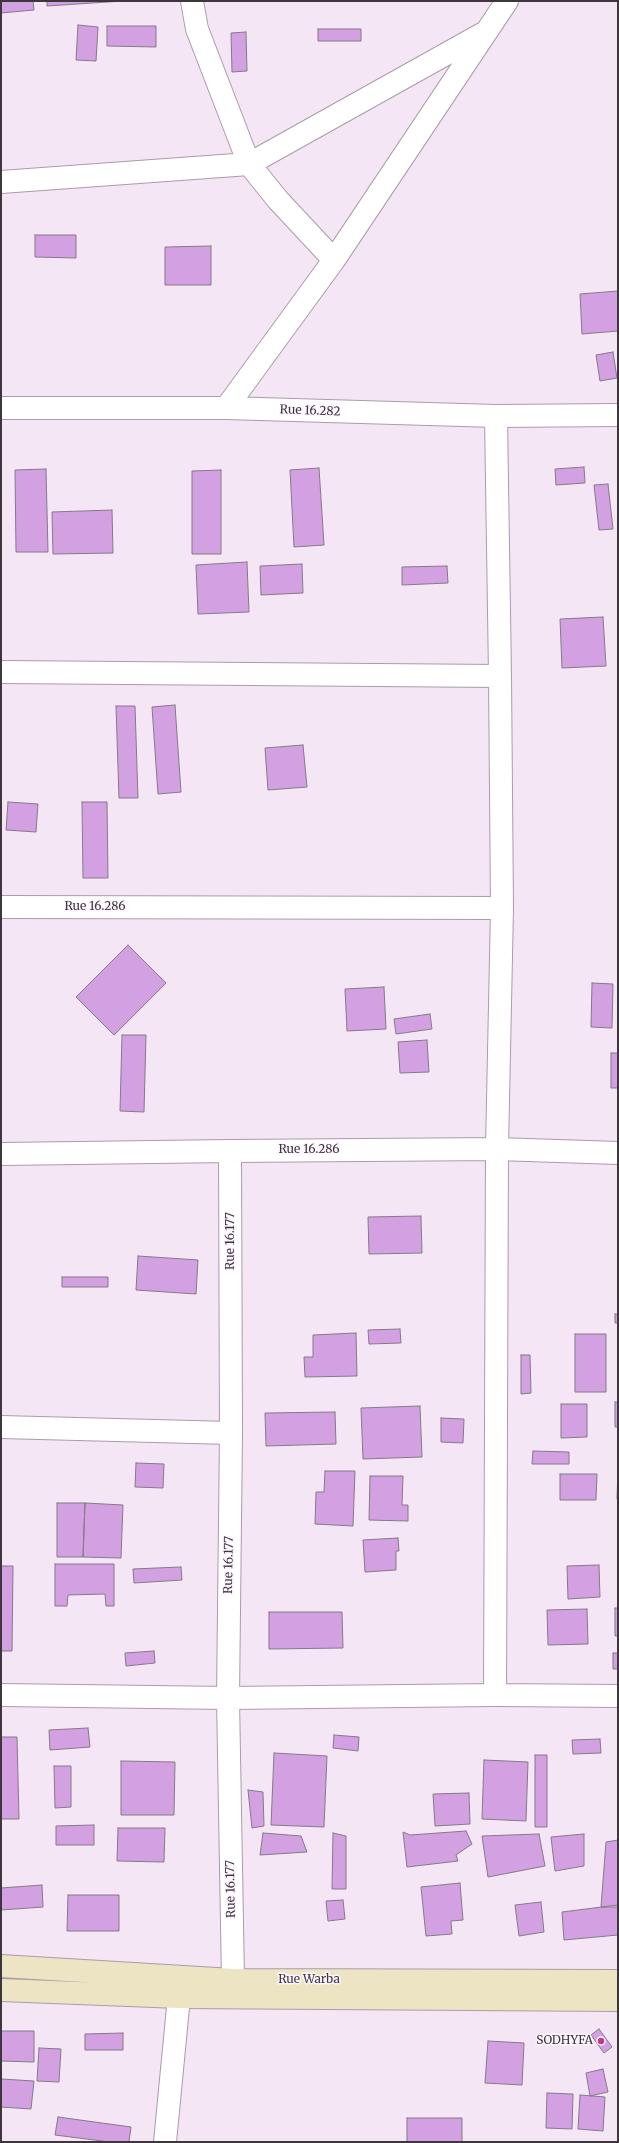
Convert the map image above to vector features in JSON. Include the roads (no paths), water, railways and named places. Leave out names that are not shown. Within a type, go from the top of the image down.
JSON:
[{"type":"main road","name":"Rue Warba","points":[[1,1966],[233,1980],[618,1981]]},
{"type":"main road","points":[[1,1990],[179,1997],[618,2000]]},
{"type":"street","points":[[192,1],[197,29],[249,164],[278,200],[334,260]]},
{"type":"street","points":[[226,408],[334,260],[506,1]]},
{"type":"street","points":[[1,182],[249,164],[485,32]]},
{"type":"street","name":"Rue 16.282","points":[[1,408],[226,408],[496,416],[618,415]]},
{"type":"street","points":[[495,1695],[497,1150],[502,908],[496,416]]},
{"type":"street","points":[[1,672],[500,676]]},
{"type":"street","name":"Rue 16.286","points":[[1,907],[502,908]]},
{"type":"street","name":"Rue 16.286","points":[[1,1154],[230,1150],[497,1150],[618,1152]]},
{"type":"street","name":"Rue 16.177","points":[[230,1150],[231,1432],[228,1698],[233,1980]]},
{"type":"street","points":[[1,1427],[231,1432]]},
{"type":"street","points":[[1,1695],[228,1698],[495,1695],[618,1696]]},
{"type":"street","points":[[165,2142],[179,1997]]},
{"type":"place","name":"SODHYFA","points":[[601,2041]]}]
